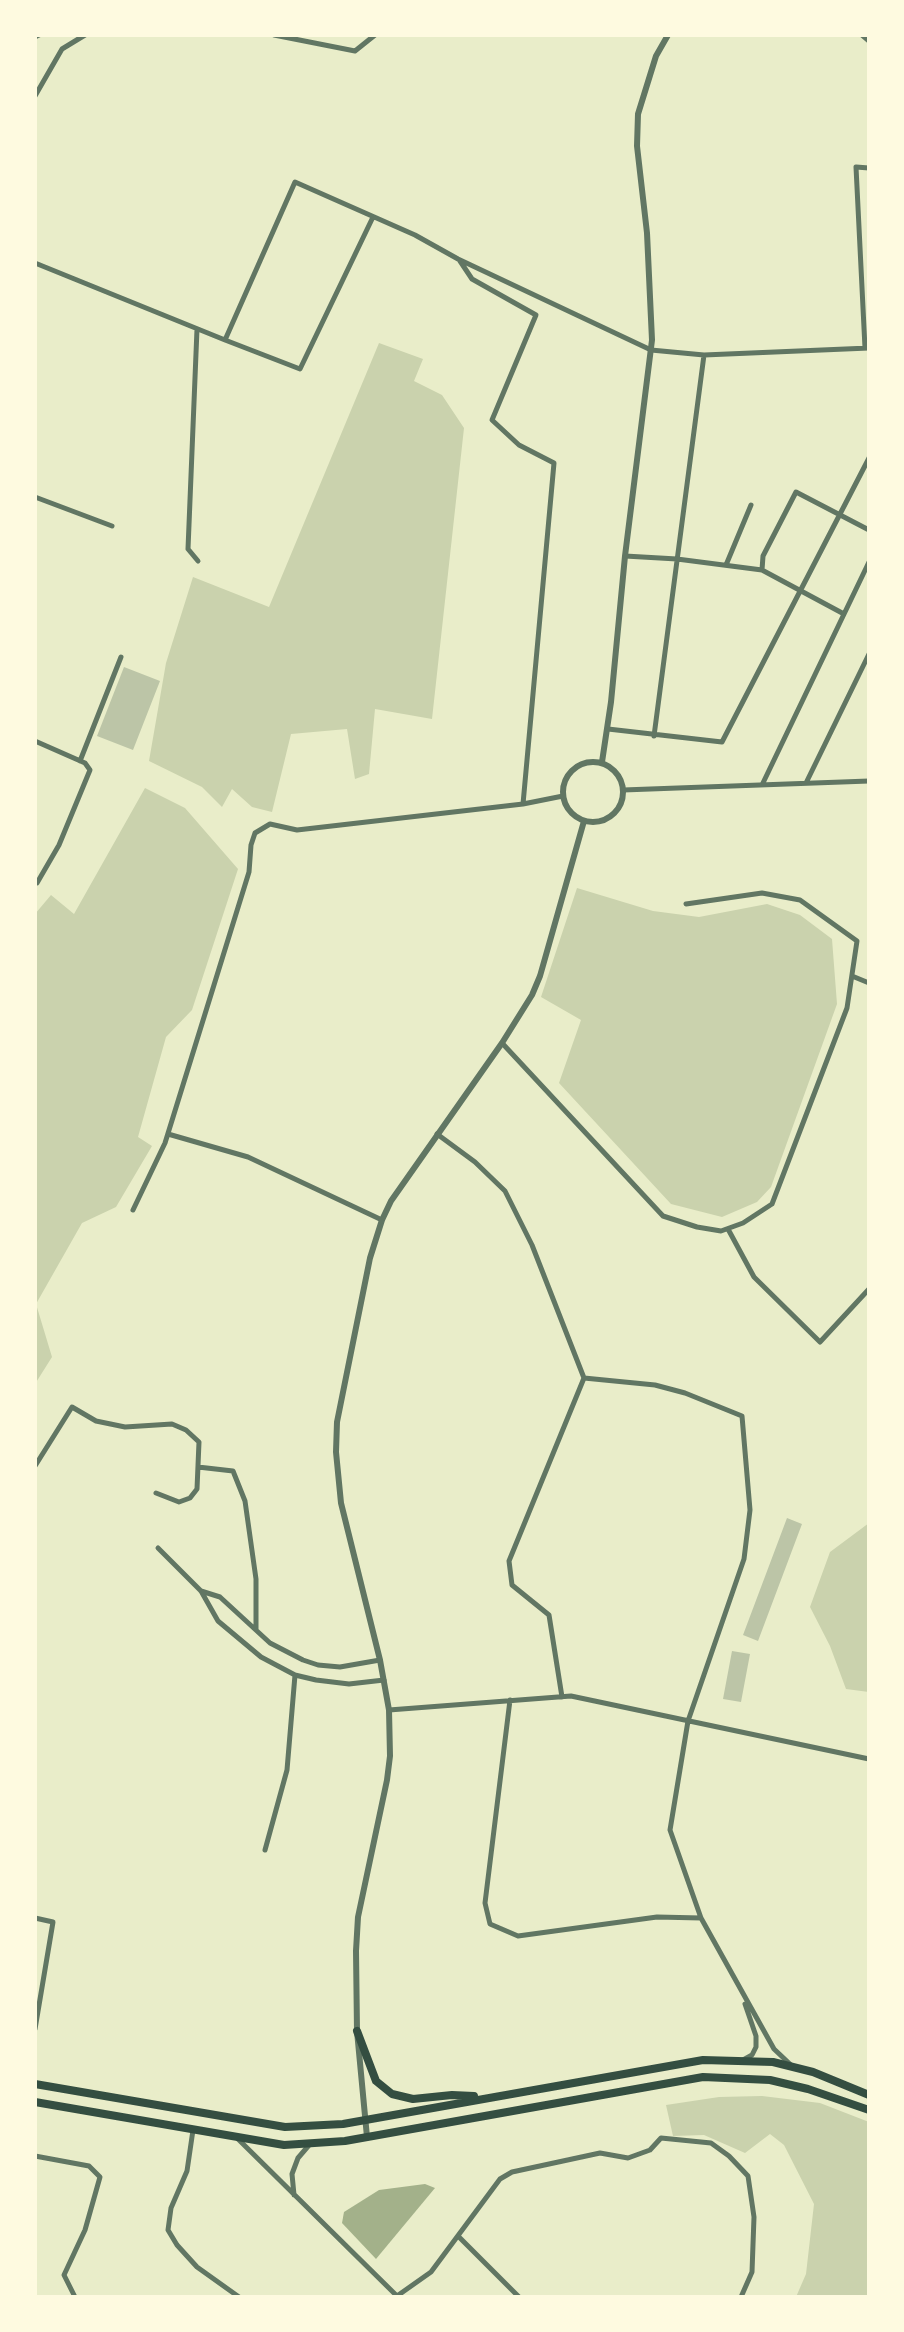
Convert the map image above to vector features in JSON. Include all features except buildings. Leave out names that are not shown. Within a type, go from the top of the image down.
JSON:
[{"type":"main road","points":[[357,2031],[376,2081],[392,2094],[413,2099],[452,2095],[491,2097]]},
{"type":"main road","points":[[35,2084],[285,2127],[343,2124],[703,2060],[773,2062],[813,2072],[869,2095]]},
{"type":"main road","points":[[35,2102],[284,2145],[367,2137],[703,2077],[770,2080],[808,2089],[869,2110]]},
{"type":"street","points":[[35,96],[62,49],[85,35]]},
{"type":"street","points":[[274,35],[355,51],[375,35]]},
{"type":"street","points":[[320,44],[322,35]]},
{"type":"street","points":[[602,762],[651,350],[646,233],[637,146],[638,114],[656,56],[668,35]]},
{"type":"street","points":[[862,35],[869,41]]},
{"type":"street","points":[[225,341],[295,182],[415,235],[458,259],[651,350],[704,355],[867,348],[856,167],[869,168]]},
{"type":"street","points":[[35,263],[300,369],[373,217]]},
{"type":"street","points":[[458,259],[472,278],[536,315],[492,420],[519,445],[554,463],[523,804]]},
{"type":"street","points":[[197,329],[188,549],[198,561]]},
{"type":"street","points":[[654,736],[704,355]]},
{"type":"street","points":[[608,729],[722,742],[869,458]]},
{"type":"street","points":[[762,570],[762,556],[796,492],[869,530]]},
{"type":"street","points":[[35,497],[112,526]]},
{"type":"street","points":[[726,565],[751,505]]},
{"type":"street","points":[[625,556],[677,559],[762,570],[844,614]]},
{"type":"street","points":[[762,785],[869,562]]},
{"type":"street","points":[[806,783],[869,654]]},
{"type":"street","points":[[80,761],[121,657]]},
{"type":"street","points":[[35,741],[80,761],[90,770],[59,845],[37,883]]},
{"type":"street","points":[[588,762],[602,762],[615,771],[621,780],[622,800],[612,816],[603,820],[584,821],[570,811],[563,796],[563,787],[572,770],[588,762]]},
{"type":"street","points":[[623,790],[869,781]]},
{"type":"street","points":[[133,1210],[168,1134],[250,872],[251,845],[256,833],[270,824],[298,830],[523,804],[563,796]]},
{"type":"street","points":[[367,2137],[357,2031],[358,1917],[387,1780],[390,1756],[389,1710],[380,1660],[345,1527],[336,1452],[339,1409],[370,1258],[382,1220],[391,1201],[523,1013],[540,976],[584,821]]},
{"type":"street","points":[[502,1043],[663,1216],[697,1227],[722,1231],[743,1223],[772,1204],[847,1008],[857,941],[800,900],[762,893],[686,904]]},
{"type":"street","points":[[852,976],[869,983]]},
{"type":"street","points":[[168,1134],[248,1157],[382,1220]]},
{"type":"street","points":[[437,1134],[475,1162],[505,1191],[532,1245],[584,1378],[509,1561],[512,1585],[549,1615],[562,1697]]},
{"type":"street","points":[[728,1228],[754,1277],[820,1342],[869,1289]]},
{"type":"street","points":[[584,1378],[665,1388],[685,1393],[742,1416],[750,1510],[744,1559],[688,1721],[670,1830],[701,1918],[774,2049],[792,2067]]},
{"type":"street","points":[[35,1466],[72,1407],[96,1421],[125,1427],[172,1424],[186,1430],[199,1442],[197,1489],[190,1498],[179,1502],[156,1493]]},
{"type":"street","points":[[198,1467],[233,1471],[245,1501],[256,1579],[256,1629]]},
{"type":"street","points":[[158,1548],[201,1591],[218,1621],[261,1657],[295,1675],[316,1680],[349,1684],[384,1680]]},
{"type":"street","points":[[201,1591],[220,1597],[270,1643],[318,1665],[340,1667],[380,1660]]},
{"type":"street","points":[[265,1850],[287,1770],[295,1675]]},
{"type":"street","points":[[389,1710],[571,1696],[869,1759]]},
{"type":"street","points":[[510,1700],[485,1903],[490,1924],[518,1936],[657,1917],[701,1918]]},
{"type":"street","points":[[35,1917],[53,1922],[35,2029]]},
{"type":"street","points":[[739,1988],[752,2021],[756,2047],[752,2055],[741,2061]]},
{"type":"street","points":[[193,2130],[187,2171],[171,2208],[168,2230],[177,2245],[197,2267],[239,2297]]},
{"type":"street","points":[[238,2139],[398,2297],[431,2272],[500,2179],[512,2172],[600,2153],[628,2158],[650,2150],[661,2138],[710,2143],[729,2156],[748,2176],[754,2217],[752,2272],[741,2297]]},
{"type":"street","points":[[294,2194],[292,2174],[298,2158],[311,2144]]},
{"type":"street","points":[[35,2156],[89,2166],[100,2177],[85,2230],[64,2275],[75,2297]]},
{"type":"street","points":[[458,2236],[519,2297]]},
{"type":"shaded area","points":[[379,343],[423,359],[414,381],[442,395],[464,428],[432,719],[375,709],[369,774],[355,779],[347,729],[291,734],[272,812],[252,807],[232,789],[222,807],[202,787],[149,761],[166,663],[193,577],[269,607]]},
{"type":"shaded area","points":[[145,788],[185,808],[238,869],[192,1010],[166,1037],[138,1137],[152,1146],[116,1207],[82,1223],[36,1304],[52,1357],[35,1384],[35,914],[51,895],[74,914]]},
{"type":"shaded area","points":[[577,888],[653,911],[699,917],[767,904],[800,915],[832,939],[837,1004],[771,1187],[757,1202],[722,1217],[671,1204],[559,1083],[581,1020],[541,997]]},
{"type":"shaded area","points":[[869,1523],[869,1692],[846,1689],[830,1646],[810,1607],[830,1552]]},
{"type":"shaded area","points":[[762,2096],[820,2103],[869,2122],[869,2297],[796,2297],[806,2274],[814,2204],[784,2145],[770,2134],[745,2153],[704,2135],[673,2136],[666,2105],[719,2097]]},
{"type":"shaded area","points":[[425,2184],[435,2188],[376,2259],[342,2223],[344,2212],[379,2190]]}]
